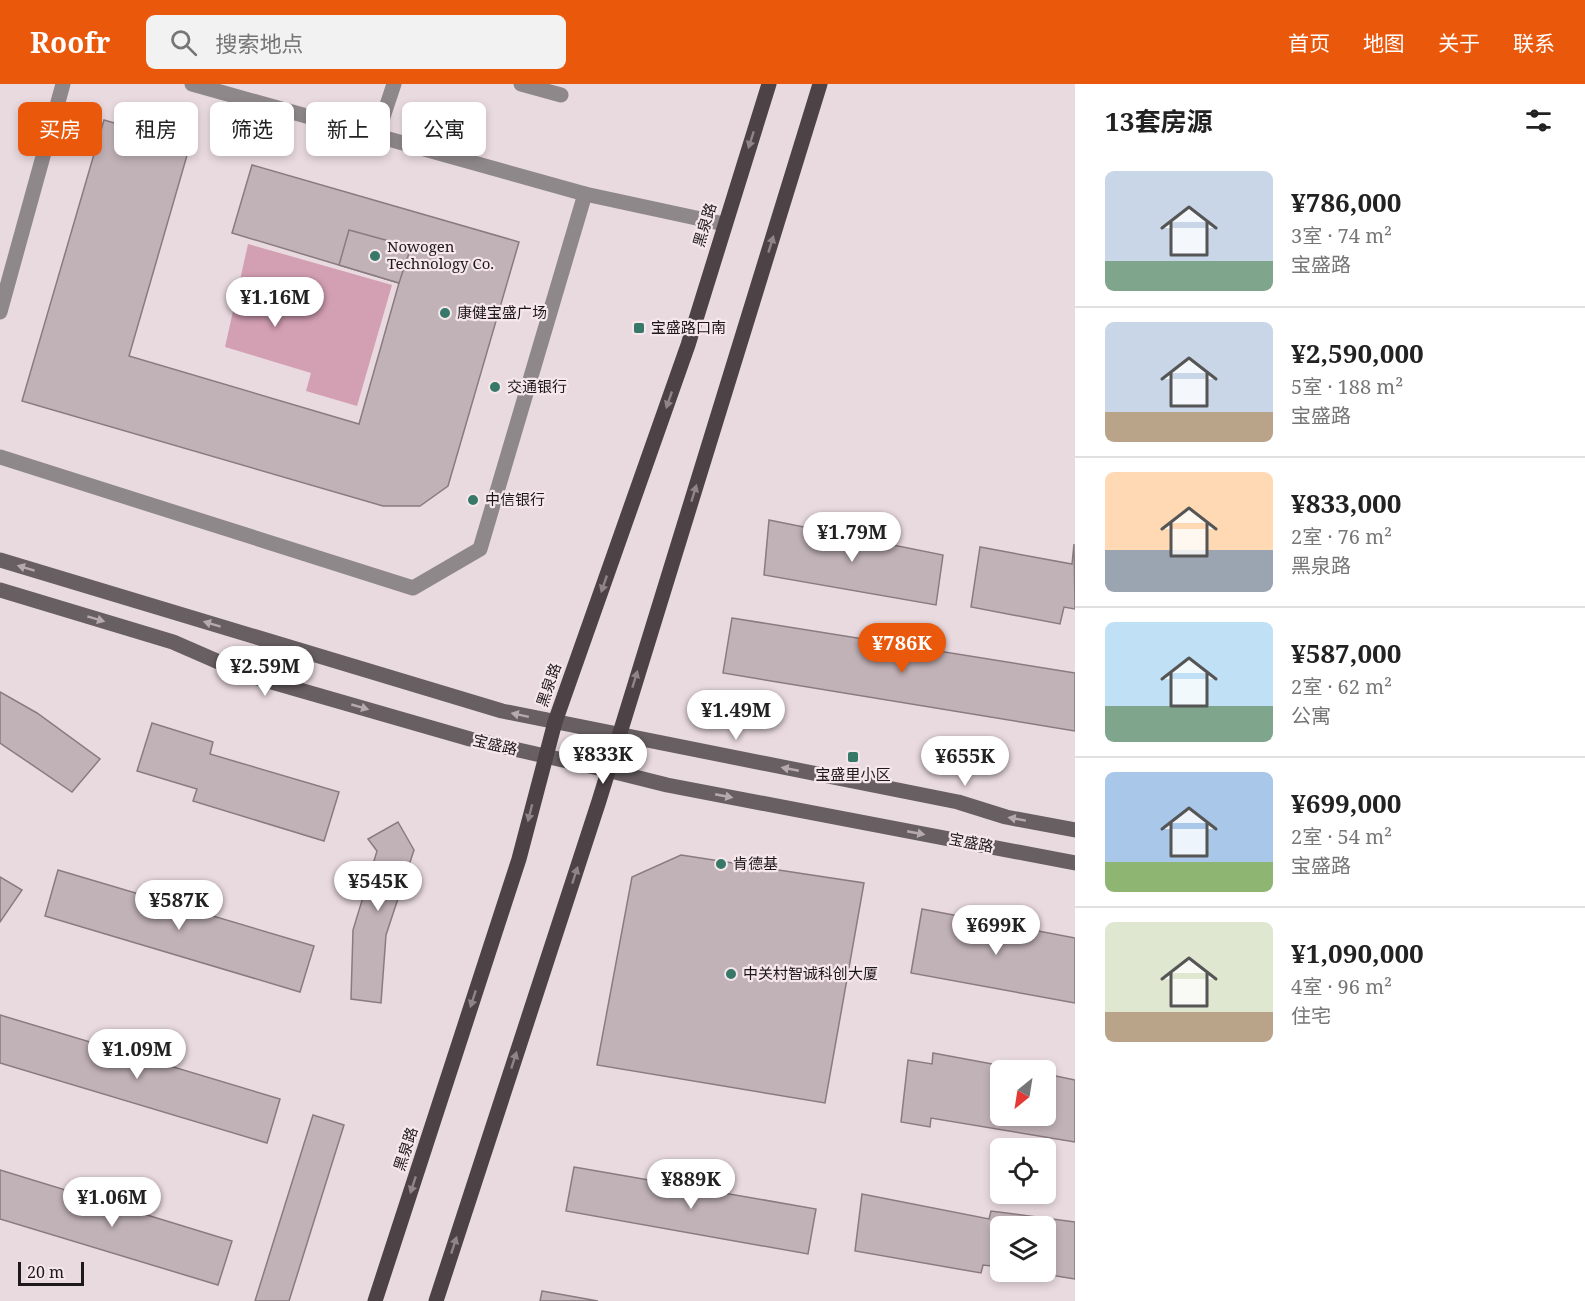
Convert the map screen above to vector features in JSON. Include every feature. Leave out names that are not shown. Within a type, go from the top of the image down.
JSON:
[{"type":"main road","name":"黑泉路","points":[[375,1301],[519,859],[555,722],[688,345],[769,84]]},
{"type":"main road","points":[[436,1301],[599,801],[820,84]]},
{"type":"street","points":[[0,312],[63,84]]},
{"type":"street","points":[[192,84],[306,115]]},
{"type":"street","points":[[388,102],[394,84]]},
{"type":"street","points":[[521,84],[561,95]]},
{"type":"street","points":[[390,139],[585,194],[724,224]]},
{"type":"street","points":[[0,457],[413,588],[480,549],[585,194]]},
{"type":"street","points":[[0,560],[502,711],[958,802],[1006,817],[1075,830]]},
{"type":"street","name":"宝盛路","points":[[0,590],[173,642],[250,676],[470,739],[667,785],[1075,863]]},
{"type":"shaded area","points":[[248,244],[392,285],[357,406],[306,391],[311,373],[225,347]]},
{"type":"building","name":"康健宝盛广场","points":[[104,120],[114,123],[114,156],[187,156],[129,356],[359,424],[399,283],[232,233],[252,165],[519,242],[448,486],[420,506],[383,506],[22,401],[93,156],[102,156]]},
{"type":"building","name":"Nowogen Technology Co.","points":[[349,230],[411,247],[399,283],[339,265]]},
{"type":"building","points":[[769,520],[943,555],[936,605],[764,575]]},
{"type":"building","points":[[1074,544],[1075,609],[1064,607],[1060,624],[971,607],[980,547],[1072,564]]},
{"type":"building","points":[[732,618],[1075,673],[1075,731],[723,673]]},
{"type":"building","points":[[0,692],[37,713],[100,759],[72,792],[0,743]]},
{"type":"building","points":[[152,723],[213,742],[210,754],[339,792],[324,841],[193,801],[197,789],[137,771]]},
{"type":"building","points":[[398,822],[414,850],[386,935],[381,1003],[351,999],[353,930],[377,851],[368,839]]},
{"type":"building","name":"中关村智诚科创大厦","points":[[681,855],[864,883],[825,1103],[597,1065],[632,877]]},
{"type":"building","points":[[58,870],[314,946],[300,992],[45,916]]},
{"type":"building","points":[[0,877],[22,890],[0,922]]},
{"type":"building","points":[[922,909],[1075,938],[1075,1003],[911,973]]},
{"type":"building","points":[[0,1015],[280,1099],[267,1143],[0,1063]]},
{"type":"building","points":[[933,1053],[990,1064],[990,1126],[1056,1126],[1056,1076],[1075,1080],[1075,1142],[931,1118],[930,1127],[901,1122],[908,1060],[932,1064]]},
{"type":"building","points":[[313,1115],[344,1125],[289,1301],[255,1301]]},
{"type":"building","points":[[574,1167],[816,1209],[808,1254],[566,1211]]},
{"type":"building","points":[[0,1170],[232,1241],[218,1285],[0,1219]]},
{"type":"building","points":[[862,1194],[989,1219],[991,1211],[1029,1216],[990,1216],[990,1266],[983,1265],[981,1273],[855,1251]]},
{"type":"building","points":[[1056,1220],[1075,1222],[1075,1279],[1056,1276]]},
{"type":"building","points":[[542,1291],[598,1301],[540,1301]]},
{"type":"place","name":"Nowogen Technology Co.","points":[[375,256]]},
{"type":"place","name":"康健宝盛广场","points":[[445,313]]},
{"type":"place","name":"宝盛路口南","points":[[639,328]]},
{"type":"place","name":"交通银行","points":[[495,387]]},
{"type":"place","name":"中信银行","points":[[473,500]]},
{"type":"place","name":"宝盛里小区","points":[[853,757]]},
{"type":"place","name":"肯德基","points":[[721,864]]},
{"type":"place","name":"中关村智诚科创大厦","points":[[731,974]]}]
